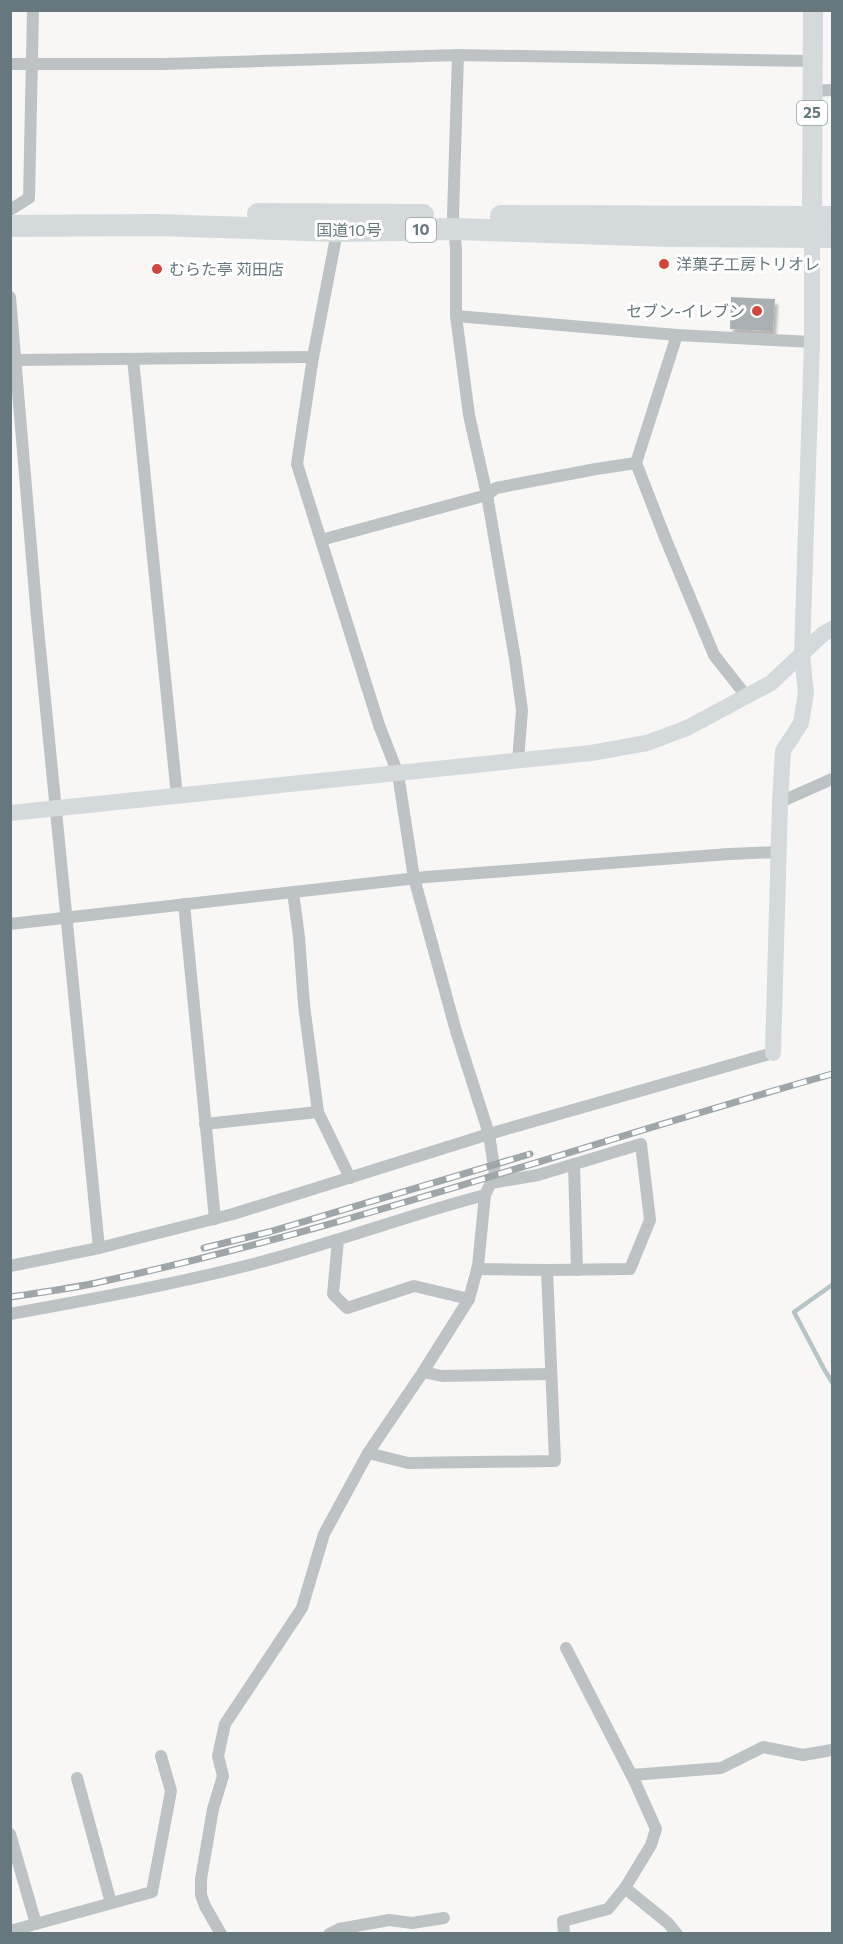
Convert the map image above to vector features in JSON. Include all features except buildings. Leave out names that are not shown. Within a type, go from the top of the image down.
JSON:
[{"type":"highway","name":"国道10号","points":[[10,212],[339,223]]},
{"type":"highway","name":"国道10号","points":[[10,226],[454,223],[822,227]]},
{"type":"main road","name":"25","points":[[813,10],[812,91],[822,227]]},
{"type":"street","points":[[10,212],[29,198],[33,10]]},
{"type":"street","points":[[458,55],[454,223],[456,316],[469,416],[487,495],[522,710],[518,761]]},
{"type":"street","points":[[10,64],[32,66],[163,64],[458,55],[812,61]]},
{"type":"street","points":[[812,91],[832,90]]},
{"type":"street","points":[[221,1934],[201,1895],[201,1879],[213,1809],[223,1776],[218,1756],[225,1724],[302,1608],[324,1534],[368,1453],[469,1299],[477,1269],[485,1195],[495,1174],[489,1134],[456,1031],[414,878],[398,774],[379,725],[297,464],[313,357],[339,223]]},
{"type":"street","points":[[10,1266],[99,1248],[215,1219],[489,1134],[773,1053],[783,751],[801,723],[806,693],[802,655],[812,342],[822,227]]},
{"type":"street","points":[[10,297],[65,918],[99,1248]]},
{"type":"street","points":[[456,316],[677,335],[812,342]]},
{"type":"street","points":[[677,335],[636,463],[714,655],[747,697]]},
{"type":"street","points":[[16,360],[313,357]]},
{"type":"street","points":[[133,359],[177,796]]},
{"type":"street","points":[[321,540],[487,495],[496,488],[636,463]]},
{"type":"street","points":[[10,813],[591,753],[647,743],[687,728],[771,683],[823,634],[832,629]]},
{"type":"street","points":[[780,802],[832,779]]},
{"type":"street","points":[[10,924],[414,878],[778,852]]},
{"type":"street","points":[[293,892],[299,938],[303,1005],[318,1112],[350,1178]]},
{"type":"street","points":[[183,904],[215,1219]]},
{"type":"street","points":[[205,1124],[318,1112]]},
{"type":"street","points":[[477,1269],[630,1269],[650,1220],[640,1144],[538,1175],[490,1183]]},
{"type":"street","points":[[574,1164],[577,1270]]},
{"type":"street","points":[[10,1314],[165,1284],[255,1263],[485,1195]]},
{"type":"street","points":[[338,1240],[333,1294],[347,1308],[414,1286],[469,1299]]},
{"type":"street","points":[[368,1453],[408,1463],[555,1461],[548,1270]]},
{"type":"street","points":[[423,1372],[442,1377],[551,1374]]},
{"type":"street","points":[[564,1934],[563,1921],[608,1909],[625,1888],[651,1845],[656,1829],[632,1775],[566,1648]]},
{"type":"street","points":[[632,1775],[721,1768],[763,1747],[803,1755],[832,1750]]},
{"type":"street","points":[[10,1931],[152,1892],[155,1887],[171,1791],[160,1756]]},
{"type":"street","points":[[77,1778],[111,1904]]},
{"type":"street","points":[[10,1834],[36,1924]]},
{"type":"street","points":[[625,1888],[668,1923],[677,1934]]},
{"type":"street","points":[[329,1934],[339,1929],[389,1920],[412,1923],[444,1918]]},
{"type":"waterway","points":[[832,1285],[794,1312],[832,1382]]},
{"type":"railway","points":[[10,1297],[97,1283],[291,1235],[832,1074]]},
{"type":"railway","points":[[204,1248],[269,1232],[530,1154]]},
{"type":"place","name":"洋菓子工房トリオレ","points":[[664,264]]},
{"type":"place","name":"むらた亭 苅田店","points":[[157,269]]},
{"type":"place","name":"セブン-イレブン","points":[[757,311]]}]
